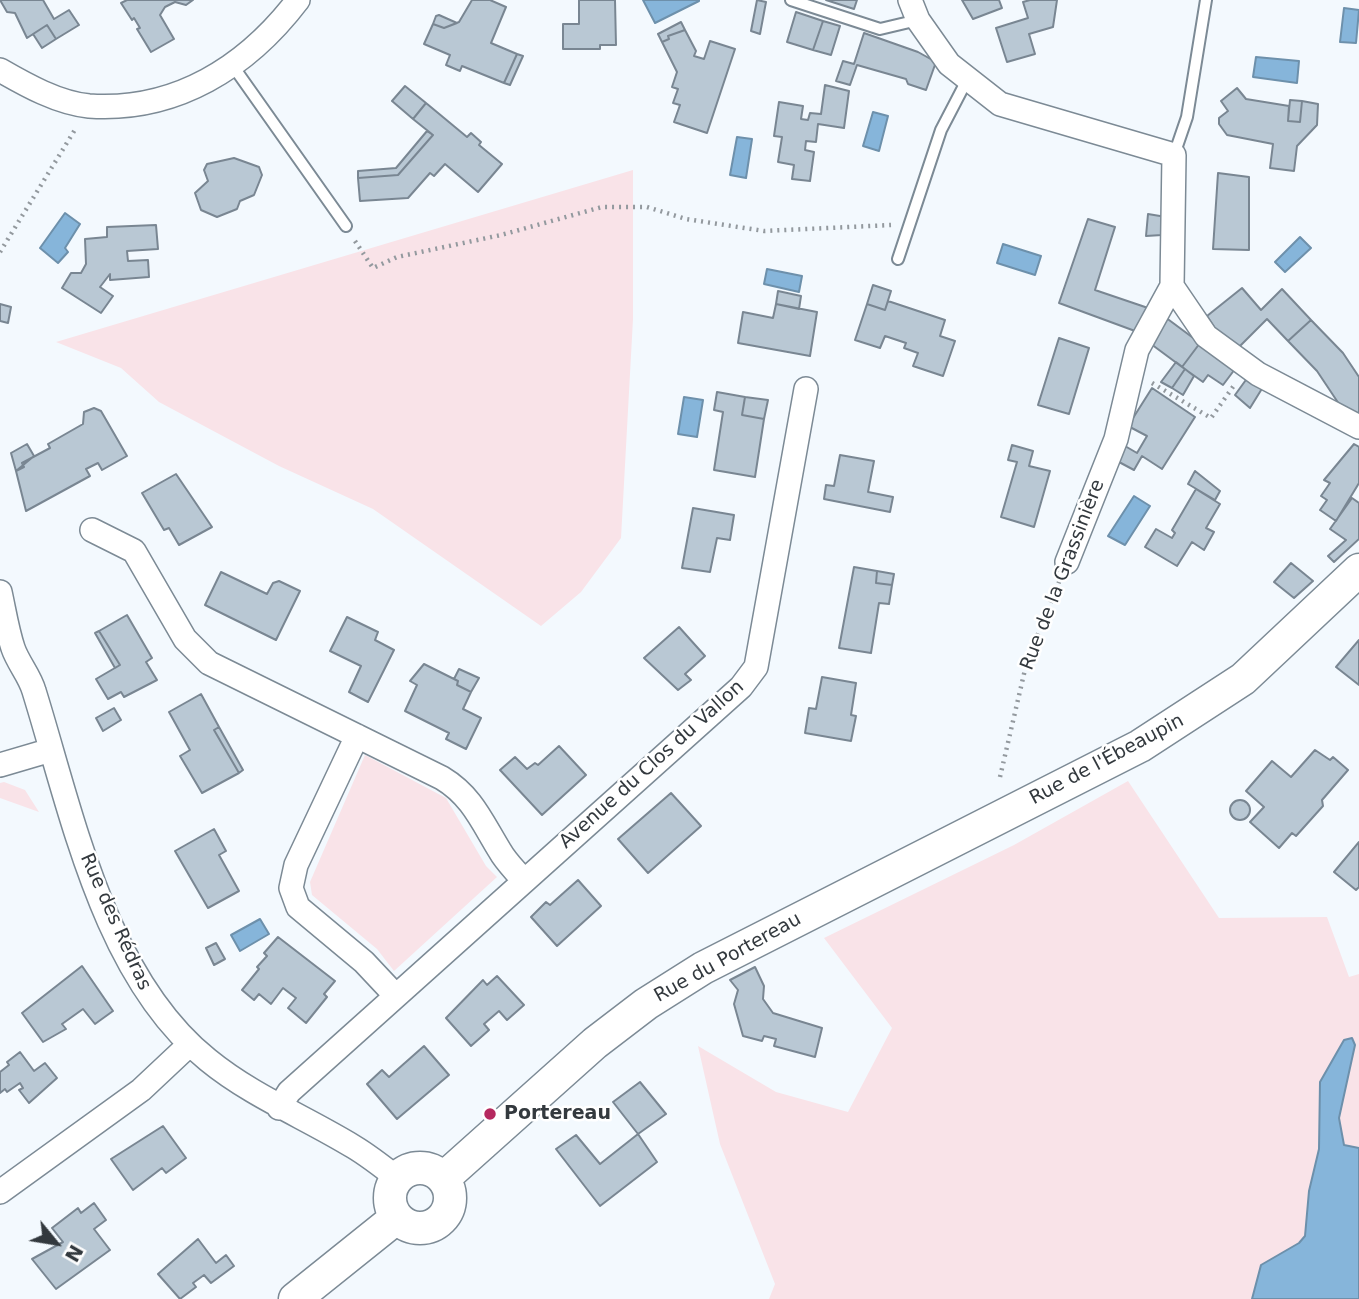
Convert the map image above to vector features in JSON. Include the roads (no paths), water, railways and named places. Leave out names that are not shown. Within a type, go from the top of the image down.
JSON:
[{"type":"street","points":[[0,71],[34,89],[88,106],[165,100],[233,66],[276,29],[298,0]]},
{"type":"street","points":[[914,10],[949,64],[1000,104],[1174,155]]},
{"type":"street","name":"Rue de la Grassinière","points":[[1067,562],[1116,439],[1138,350],[1172,286],[1174,155]]},
{"type":"street","points":[[1172,286],[1206,336],[1247,366],[1359,428]]},
{"type":"street","name":"Avenue du Clos du Vallon","points":[[279,1108],[289,1092],[741,687],[756,667],[806,388]]},
{"type":"street","points":[[92,530],[134,551],[185,639],[209,663],[442,778],[461,791],[479,812],[501,854],[524,881]]},
{"type":"street","name":"Rue de l'Ébeaupin","points":[[1011,811],[1140,746],[1243,679],[1359,570]]},
{"type":"street","name":"Rue des Rédras","points":[[0,592],[13,650],[33,687],[76,824],[84,860],[128,961],[145,992],[190,1044],[225,1073],[279,1108],[355,1147],[397,1178]]},
{"type":"street","points":[[357,736],[296,864],[291,888],[298,907],[364,961],[395,995]]},
{"type":"street","points":[[0,765],[51,750]]},
{"type":"street","name":"Rue du Portereau","points":[[444,1178],[595,1043],[646,1004],[703,968],[1011,811]]},
{"type":"street","points":[[0,1192],[141,1090],[190,1044]]},
{"type":"street","points":[[415,1167],[426,1168],[444,1178],[451,1198],[443,1218],[425,1228],[414,1228],[396,1217],[390,1193],[397,1178],[415,1167]]},
{"type":"street","points":[[295,1299],[396,1217]]},
{"type":"lane","points":[[791,0],[880,29],[914,10]]},
{"type":"lane","points":[[1174,155],[1187,117],[1206,0]]},
{"type":"lane","points":[[233,66],[346,226]]},
{"type":"lane","points":[[898,259],[941,130],[967,80]]},
{"type":"water","points":[[643,0],[699,0],[699,1],[655,23]]},
{"type":"water","points":[[1344,8],[1359,10],[1356,43],[1340,42]]},
{"type":"water","points":[[1256,57],[1299,61],[1297,83],[1253,77]]},
{"type":"water","points":[[873,112],[888,116],[879,151],[863,146]]},
{"type":"water","points":[[737,137],[752,139],[746,178],[730,175]]},
{"type":"water","points":[[65,213],[80,224],[65,248],[68,252],[58,263],[40,248]]},
{"type":"water","points":[[1300,237],[1311,248],[1285,272],[1275,262]]},
{"type":"water","points":[[1003,244],[1041,256],[1035,275],[997,263]]},
{"type":"water","points":[[767,269],[802,276],[799,292],[764,284]]},
{"type":"water","points":[[684,397],[703,400],[697,437],[678,434]]},
{"type":"water","points":[[1134,496],[1150,506],[1125,545],[1108,536]]},
{"type":"water","points":[[260,919],[269,934],[240,951],[231,935]]},
{"type":"water","points":[[1352,1038],[1355,1045],[1339,1118],[1344,1145],[1359,1148],[1359,1299],[1252,1299],[1261,1265],[1299,1243],[1305,1236],[1309,1191],[1319,1149],[1320,1082],[1344,1040]]},
{"type":"place","name":"Portereau","points":[[490,1114]]}]
